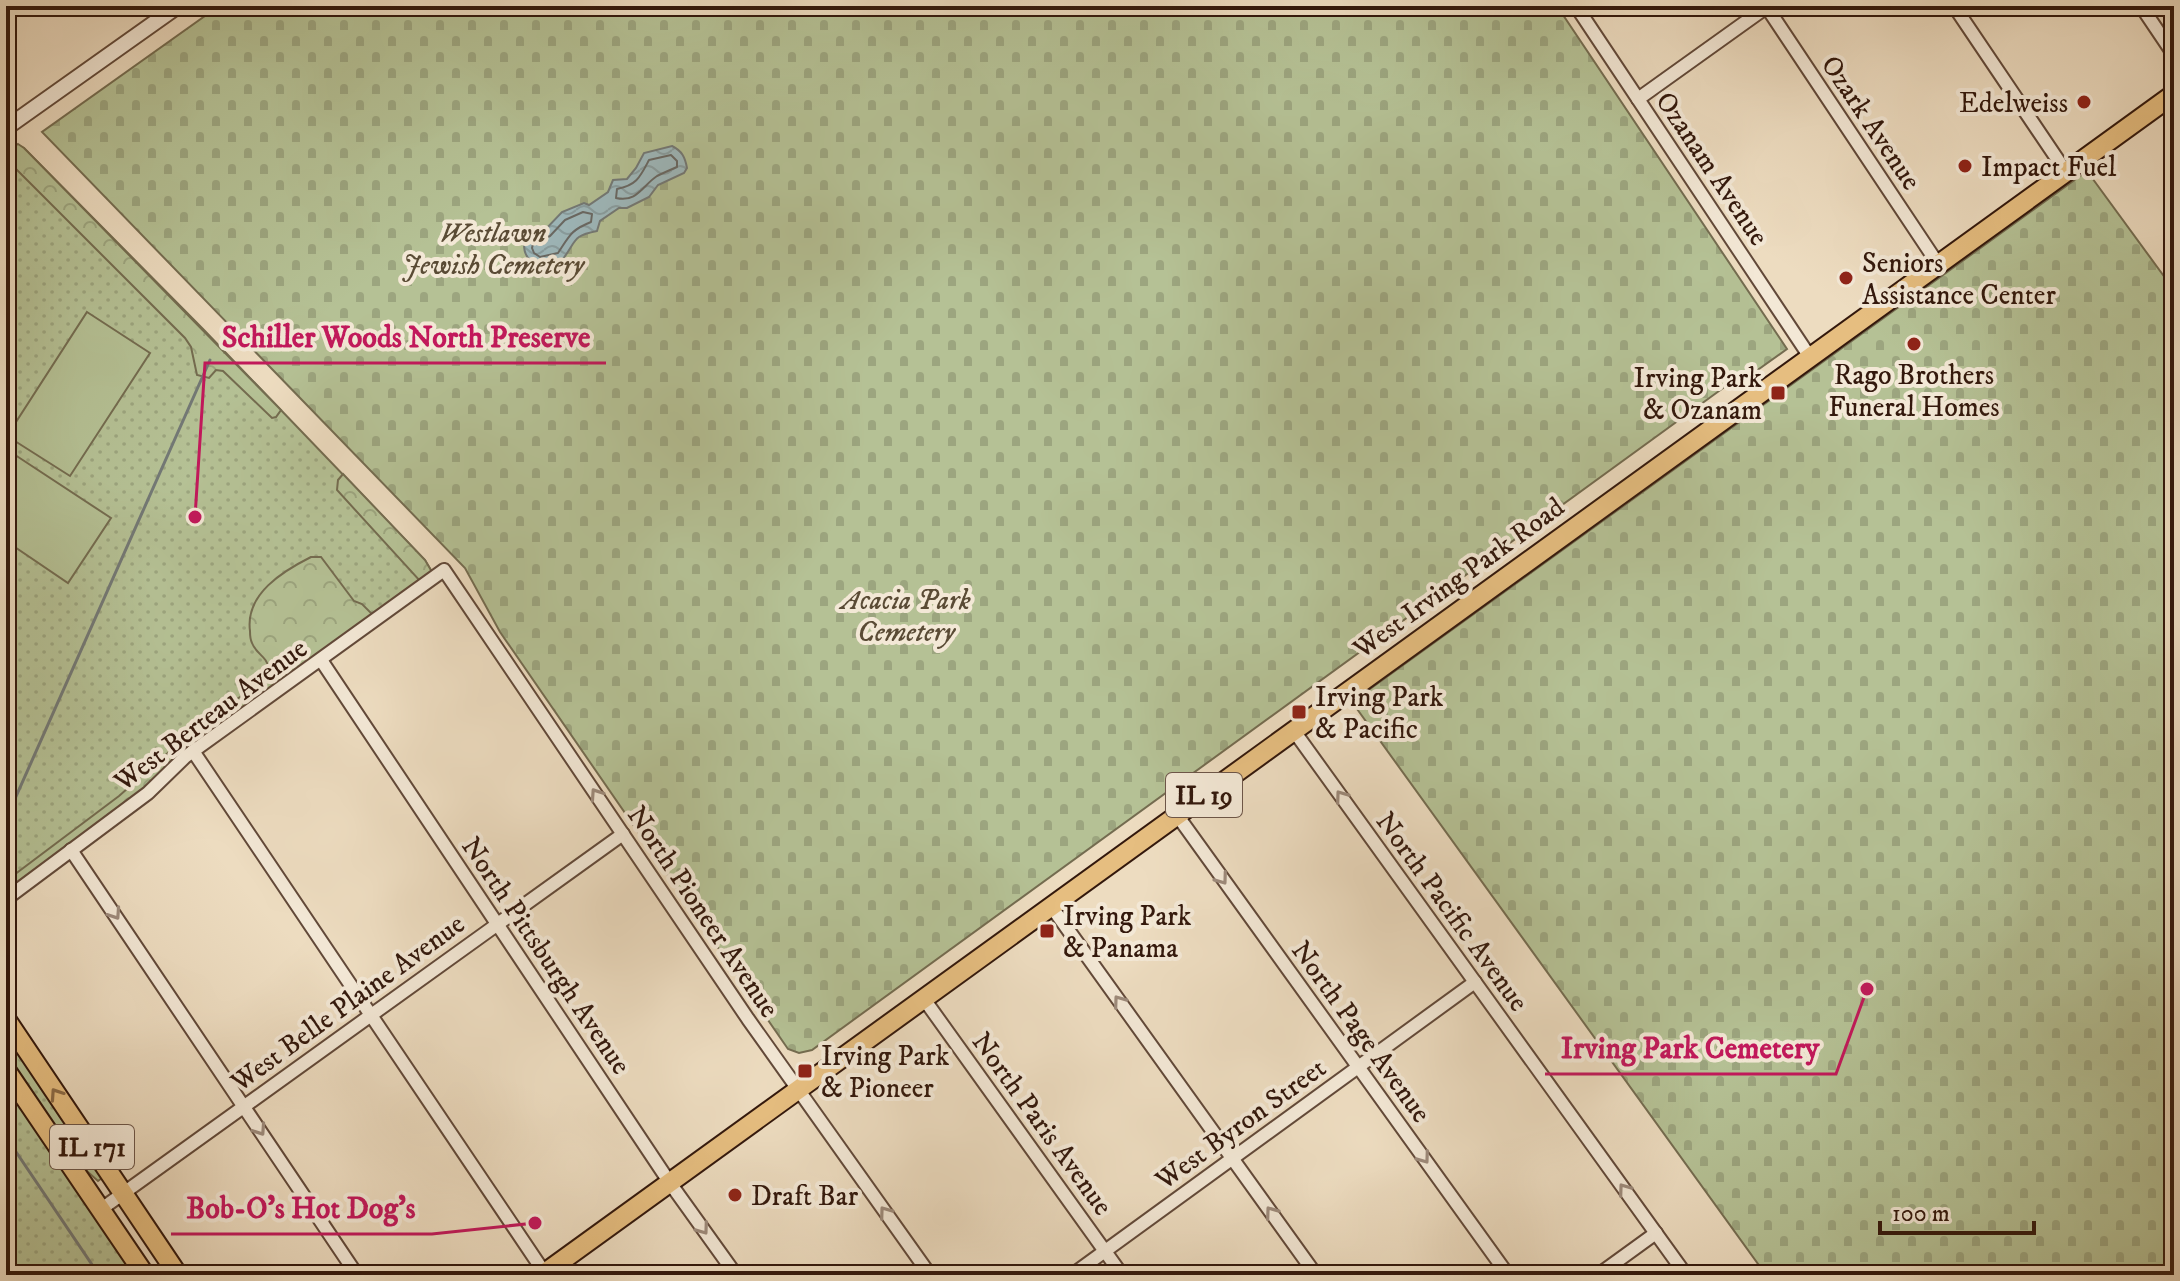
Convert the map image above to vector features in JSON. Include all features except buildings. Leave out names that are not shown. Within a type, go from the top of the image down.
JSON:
[{"type":"main road","name":"West Irving Park Road","points":[[544,1274],[2174,94]]},
{"type":"main road","name":"IL 171","points":[[6,1019],[178,1275]]},
{"type":"main road","name":"IL 171","points":[[6,1070],[145,1275]]},
{"type":"street","points":[[8,122],[178,6]]},
{"type":"street","name":"Ozanam Avenue","points":[[1576,6],[1810,357]]},
{"type":"street","points":[[1638,99],[1767,6]]},
{"type":"street","name":"Ozark Avenue","points":[[1767,6],[1938,264]]},
{"type":"street","points":[[1954,6],[2066,172]]},
{"type":"street","points":[[2141,6],[2174,55]]},
{"type":"street","name":"West Berteau Avenue","points":[[6,899],[148,793],[193,751],[444,570]]},
{"type":"street","name":"North Pioneer Avenue","points":[[444,570],[797,1090],[930,1275]]},
{"type":"street","name":"North Pittsburgh Avenue","points":[[321,660],[670,1183],[736,1275]]},
{"type":"street","name":"North Pacific Avenue","points":[[1294,731],[1686,1275]]},
{"type":"street","points":[[193,751],[544,1274]]},
{"type":"street","name":"North Page Avenue","points":[[1177,815],[1508,1275]]},
{"type":"street","name":"West Belle Plaine Avenue","points":[[100,1210],[623,834]]},
{"type":"street","points":[[71,850],[357,1275]]},
{"type":"street","points":[[1051,906],[1316,1275]]},
{"type":"street","name":"West Byron Street","points":[[1072,1275],[1475,982]]},
{"type":"street","name":"North Paris Avenue","points":[[924,999],[1122,1275]]},
{"type":"street","points":[[1598,1275],[1656,1233]]},
{"type":"green space","name":"Acacia Park Cemetery","points":[[219,6],[1557,6],[1787,349],[1745,379],[1741,375],[812,1050],[799,1053],[788,1049],[500,632],[465,568],[42,132]]},
{"type":"green space","points":[[13,143],[24,148],[204,330],[425,560],[432,572],[181,753],[141,791],[6,891],[6,144]]},
{"type":"green space","points":[[18,144],[281,410],[276,417],[272,418],[223,371],[216,370],[209,378],[197,375],[191,347],[185,338],[12,165],[8,153]]},
{"type":"green space","points":[[2087,171],[2174,290],[2174,1275],[1766,1275],[1352,702]]},
{"type":"green space","points":[[87,312],[150,353],[70,476],[7,436]]},
{"type":"green space","points":[[6,449],[111,518],[68,583],[6,541]]},
{"type":"green space","points":[[343,474],[425,560],[432,572],[420,581],[337,490],[338,480]]},
{"type":"green space","points":[[311,557],[321,557],[354,601],[373,615],[181,753],[141,791],[6,891],[6,881],[119,796],[212,714],[263,678],[268,665],[250,637],[253,606],[268,585]]},
{"type":"green space","points":[[6,1033],[100,1174],[102,1178],[98,1181],[79,1164],[6,1059]]},
{"type":"green space","points":[[6,1083],[135,1275],[6,1275]]},
{"type":"water","points":[[672,146],[684,158],[687,168],[684,173],[658,185],[649,197],[627,208],[619,208],[600,221],[597,231],[579,237],[563,259],[542,264],[531,261],[527,256],[524,242],[529,237],[545,230],[562,212],[584,203],[589,205],[608,192],[613,180],[627,179],[644,153]]},
{"type":"waterway","points":[[6,819],[210,360]]},
{"type":"waterway","points":[[6,1137],[99,1275]]},
{"type":"place","name":"Edelweiss","points":[[2084,102]]},
{"type":"place","name":"Impact Fuel","points":[[1965,166]]},
{"type":"place","name":"Seniors Assistance Center","points":[[1846,278]]},
{"type":"place","name":"Rago Brothers Funeral Homes","points":[[1914,344]]},
{"type":"place","name":"Irving Park & Ozanam","points":[[1778,393]]},
{"type":"place","name":"Schiller Woods North Preserve","points":[[195,517]]},
{"type":"place","name":"Irving Park & Pacific","points":[[1299,712]]},
{"type":"place","name":"Irving Park & Panama","points":[[1047,931]]},
{"type":"place","name":"Irving Park Cemetery","points":[[1867,989]]},
{"type":"place","name":"Irving Park & Pioneer","points":[[805,1071]]},
{"type":"place","name":"Draft Bar","points":[[735,1195]]},
{"type":"place","name":"Bob-O's Hot Dog's","points":[[535,1223]]},
{"type":"park label","name":"Westlawn Jewish Cemetery","points":[[493,248]]}]
